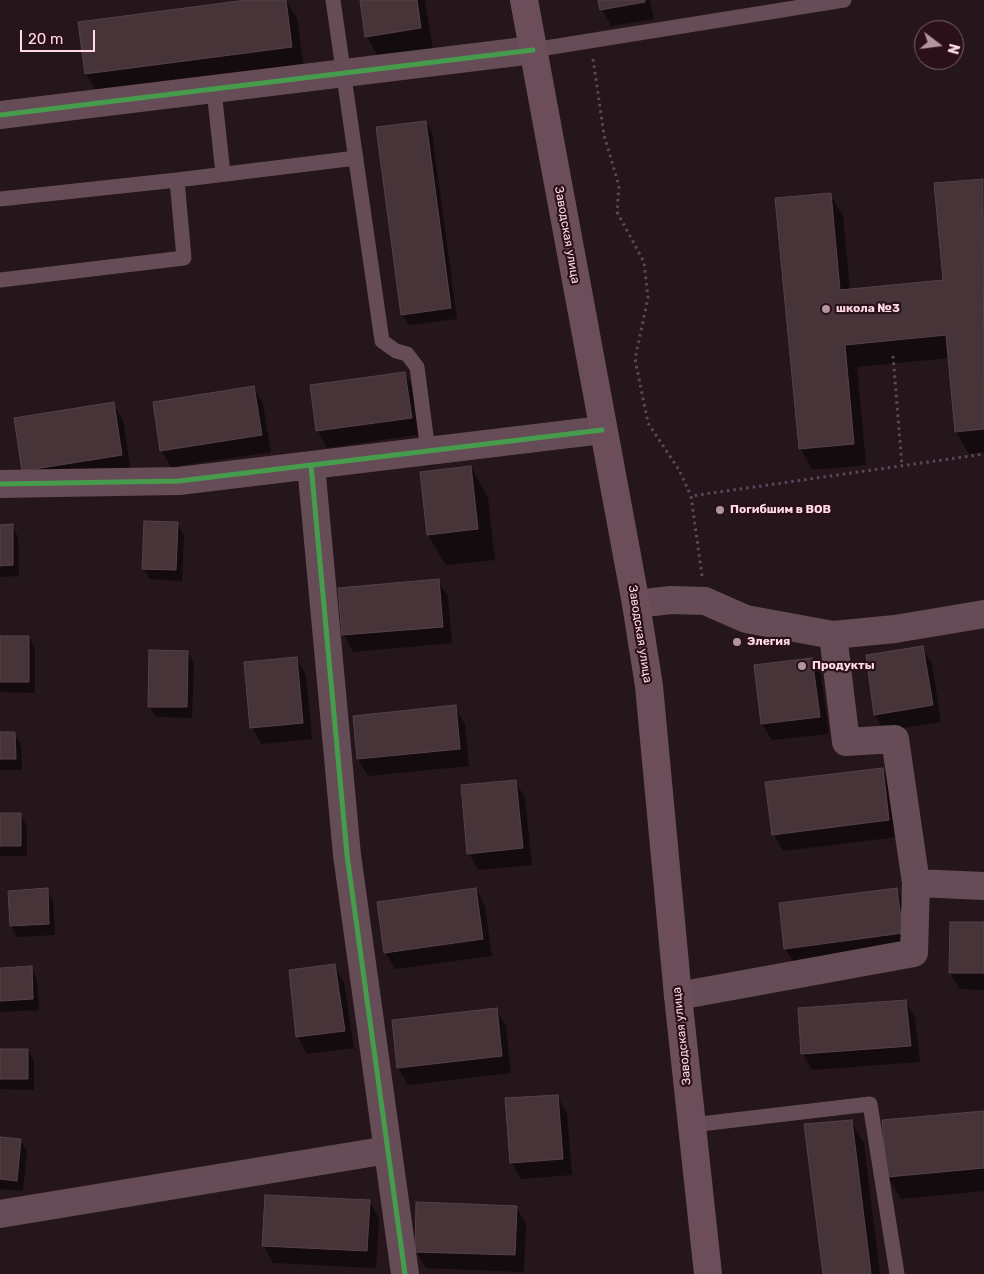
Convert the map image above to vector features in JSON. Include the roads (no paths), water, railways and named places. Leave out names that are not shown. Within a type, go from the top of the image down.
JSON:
[{"type":"main road","name":"Заводская улица","points":[[524,0],[602,430],[636,604],[649,686],[678,996],[708,1274]]},
{"type":"street","points":[[0,115],[533,50]]},
{"type":"street","points":[[0,484],[179,481],[602,430]]},
{"type":"street","points":[[311,465],[347,855],[406,1274]]},
{"type":"street","points":[[636,604],[671,600],[705,601],[746,619],[833,635],[895,629],[984,614]]},
{"type":"street","points":[[678,996],[914,953],[916,883],[895,739],[846,742],[833,635]]},
{"type":"street","points":[[916,883],[984,886]]},
{"type":"street","points":[[0,1214],[388,1150]]},
{"type":"lane","points":[[333,0],[382,341],[396,351],[407,354],[417,367],[428,451]]},
{"type":"lane","points":[[533,50],[844,0]]},
{"type":"lane","points":[[214,90],[223,174]]},
{"type":"lane","points":[[0,199],[356,158]]},
{"type":"lane","points":[[0,280],[184,258],[177,180]]},
{"type":"lane","points":[[692,1125],[870,1104],[897,1274]]},
{"type":"place","name":"школа №3","points":[[826,309]]},
{"type":"place","name":"Погибшим в ВОВ","points":[[720,510]]},
{"type":"place","name":"Элегия","points":[[737,642]]},
{"type":"place","name":"Продукты","points":[[802,666]]}]
